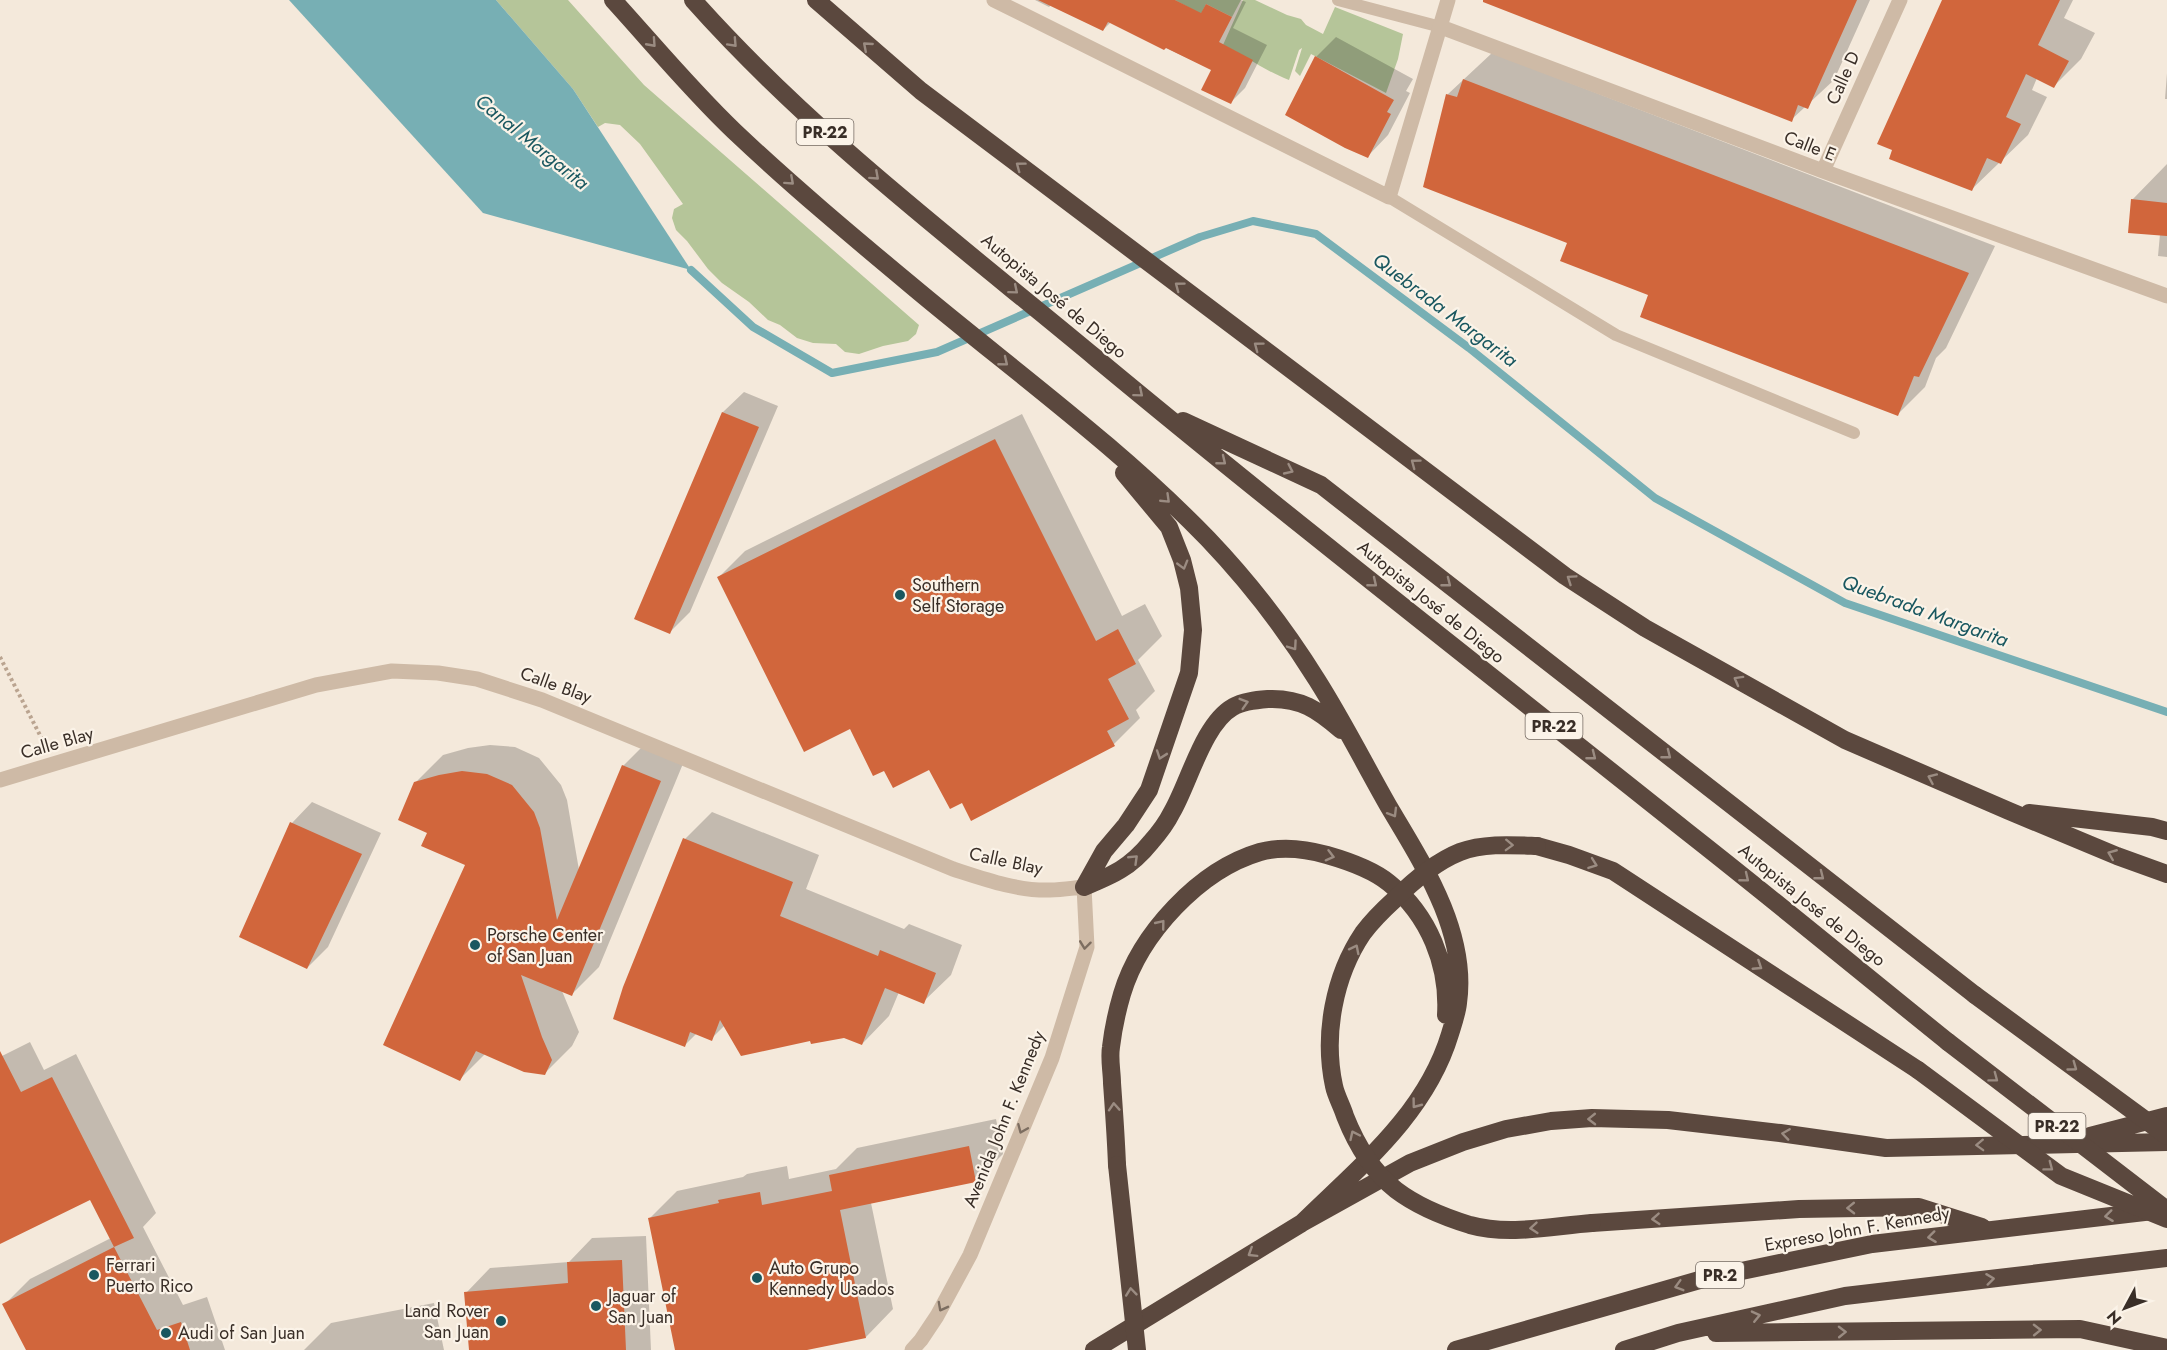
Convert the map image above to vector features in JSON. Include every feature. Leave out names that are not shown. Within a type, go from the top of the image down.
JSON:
[{"type":"highway","points":[[613,0],[734,131],[910,284],[1074,419],[1170,502],[1209,541],[1263,603],[1317,680],[1412,845],[1442,906],[1454,941],[1460,979],[1458,1007],[1444,1053],[1426,1090],[1394,1133],[1302,1223]]},
{"type":"highway","name":"Autopista José de Diego","points":[[693,0],[739,50],[792,102],[882,183],[1441,638],[1688,832],[1948,1042],[2167,1209]]},
{"type":"highway","points":[[816,0],[921,91],[1565,576],[1645,628],[1845,740],[2008,811],[2167,874]]},
{"type":"highway","points":[[1160,411],[1322,485],[1975,995],[2167,1136]]},
{"type":"highway","points":[[1074,419],[1131,481],[1169,527],[1182,560],[1189,588],[1193,630],[1189,673],[1149,790],[1126,825],[1104,851],[1084,887]]},
{"type":"highway","points":[[1084,887],[1121,871],[1151,843],[1173,812],[1212,728],[1221,716],[1234,706],[1254,700],[1285,699],[1312,707],[1349,737]]},
{"type":"highway","points":[[2008,811],[2152,827],[2167,831]]},
{"type":"highway","points":[[1990,1229],[1919,1207],[1799,1209],[1511,1230],[1472,1225],[1418,1204],[1395,1189],[1372,1165],[1355,1139],[1334,1088],[1330,1055],[1333,1013],[1339,981],[1363,934],[1378,915],[1409,884],[1461,851],[1497,845],[1537,846],[1569,855],[1613,871],[1918,1070],[2061,1176],[2167,1219]]},
{"type":"highway","points":[[1137,1350],[1118,1165],[1110,1049],[1123,993],[1135,961],[1160,924],[1185,897],[1222,869],[1261,852],[1304,849],[1345,860],[1389,882],[1418,914],[1437,946],[1447,993],[1444,1053]]},
{"type":"highway","points":[[2060,1145],[2167,1116]]},
{"type":"highway","points":[[1094,1350],[1302,1223],[1410,1163],[1463,1142],[1506,1129],[1551,1121],[1592,1118],[1668,1120],[1780,1132],[1886,1148],[2167,1142]]},
{"type":"highway","name":"Expreso John F. Kennedy","points":[[1456,1350],[1703,1279],[1872,1244],[2167,1209]]},
{"type":"highway","points":[[1624,1350],[1678,1333],[1845,1296],[2167,1258]]},
{"type":"highway","points":[[1678,1333],[2080,1329],[2167,1348]]},
{"type":"street","points":[[994,0],[1389,197],[1448,0]]},
{"type":"street","name":"Calle D","points":[[1823,171],[1900,0]]},
{"type":"street","name":"Calle E","points":[[1441,27],[1823,171],[2167,296]]},
{"type":"street","name":"Calle Blay","points":[[0,780],[316,686],[392,671],[438,673],[477,679],[561,707],[952,869],[1004,885],[1023,888],[1049,890],[1084,887]]},
{"type":"street","name":"Avenida John F. Kennedy","points":[[912,1350],[937,1316],[970,1255],[1052,1058],[1087,947],[1084,887]]},
{"type":"lane","points":[[1338,0],[1441,27]]},
{"type":"lane","points":[[1389,197],[1616,335],[1854,433]]},
{"type":"path","points":[[0,657],[24,707],[56,764]]},
{"type":"green space","points":[[496,0],[568,0],[644,85],[919,325],[916,334],[908,341],[859,354],[845,352],[836,344],[813,343],[797,338],[780,325],[768,320],[749,302],[722,283],[676,230],[672,218],[674,209],[683,204],[640,144],[620,125],[605,123],[598,127],[573,89]]},
{"type":"green space","points":[[1175,0],[1241,0],[1232,17],[1206,4],[1201,14]]},
{"type":"green space","points":[[1243,0],[1255,0],[1301,19],[1306,25],[1323,34],[1335,7],[1403,34],[1398,59],[1386,93],[1311,54],[1300,76],[1295,71],[1302,48],[1299,50],[1289,80],[1223,45]]},
{"type":"water","name":"Canal Margarita","points":[[289,0],[496,0],[573,89],[691,270],[483,213]]},
{"type":"building","points":[[1038,0],[1175,0],[1201,13],[1206,4],[1232,17],[1219,42],[1253,60],[1231,104],[1201,90],[1211,70],[1108,22],[1103,31]]},
{"type":"building","points":[[1483,0],[1857,0],[1808,109],[1798,105],[1792,122],[1483,2]]},
{"type":"building","points":[[1942,0],[2060,0],[2038,45],[2069,61],[2054,88],[2026,74],[2006,117],[2021,124],[2001,164],[1987,158],[1972,191],[1889,159],[1892,150],[1877,144]]},
{"type":"building","points":[[1315,56],[1394,100],[1387,112],[1391,114],[1368,158],[1285,115]]},
{"type":"building","points":[[1463,79],[1969,273],[1919,377],[1914,376],[1898,416],[1640,317],[1648,295],[1560,261],[1567,243],[1423,187],[1446,94],[1457,97]]},
{"type":"building","points":[[2131,199],[2167,203],[2167,236],[2128,233]]},
{"type":"building","points":[[722,412],[759,427],[670,634],[634,619]]},
{"type":"building","name":"Southern Self Storage","points":[[995,439],[1096,641],[1118,629],[1136,664],[1108,679],[1129,719],[1107,731],[1115,746],[971,821],[962,803],[950,809],[929,770],[893,788],[884,771],[873,776],[850,729],[804,752],[717,577]]},
{"type":"building","name":"Porsche Center of San Juan","points":[[622,765],[661,781],[572,996],[521,975],[552,1060],[545,1075],[524,1072],[476,1051],[460,1081],[383,1045],[465,865],[421,846],[427,833],[398,820],[414,782],[462,771],[487,774],[512,785],[534,812],[540,828],[557,920]]},
{"type":"building","points":[[290,822],[362,854],[307,969],[239,937]]},
{"type":"building","points":[[683,838],[793,882],[780,916],[878,956],[880,950],[936,973],[924,1004],[885,988],[862,1045],[844,1038],[811,1044],[810,1041],[741,1056],[720,1020],[712,1041],[690,1032],[685,1047],[613,1019],[623,987]]},
{"type":"building","points":[[0,1051],[21,1092],[52,1077],[134,1238],[114,1247],[90,1200],[0,1244]]},
{"type":"building","name":"Auto Grupo Kennedy Usados","points":[[969,1146],[976,1182],[840,1210],[866,1338],[807,1350],[675,1350],[648,1218],[760,1192],[762,1205],[832,1191],[829,1175]]},
{"type":"building","name":"Ferrari Puerto Rico","points":[[114,1247],[157,1330],[181,1322],[190,1350],[26,1350],[2,1304]]},
{"type":"building","points":[[622,1260],[626,1350],[469,1350],[464,1292],[568,1283],[567,1262]]},
{"type":"waterway","name":"Quebrada Margarita","points":[[691,270],[753,327],[832,373],[937,352],[1200,237],[1253,221],[1316,234],[1469,348],[1655,498],[1845,603],[2167,712]]},
{"type":"place","name":"Southern Self Storage","points":[[900,595]]},
{"type":"place","name":"Porsche Center of San Juan","points":[[475,945]]},
{"type":"place","name":"Ferrari Puerto Rico","points":[[94,1275]]},
{"type":"place","name":"Auto Grupo Kennedy Usados","points":[[757,1278]]},
{"type":"place","name":"Jaguar of San Juan","points":[[596,1306]]},
{"type":"place","name":"Land Rover San Juan","points":[[501,1321]]},
{"type":"place","name":"Audi of San Juan","points":[[166,1333]]}]
